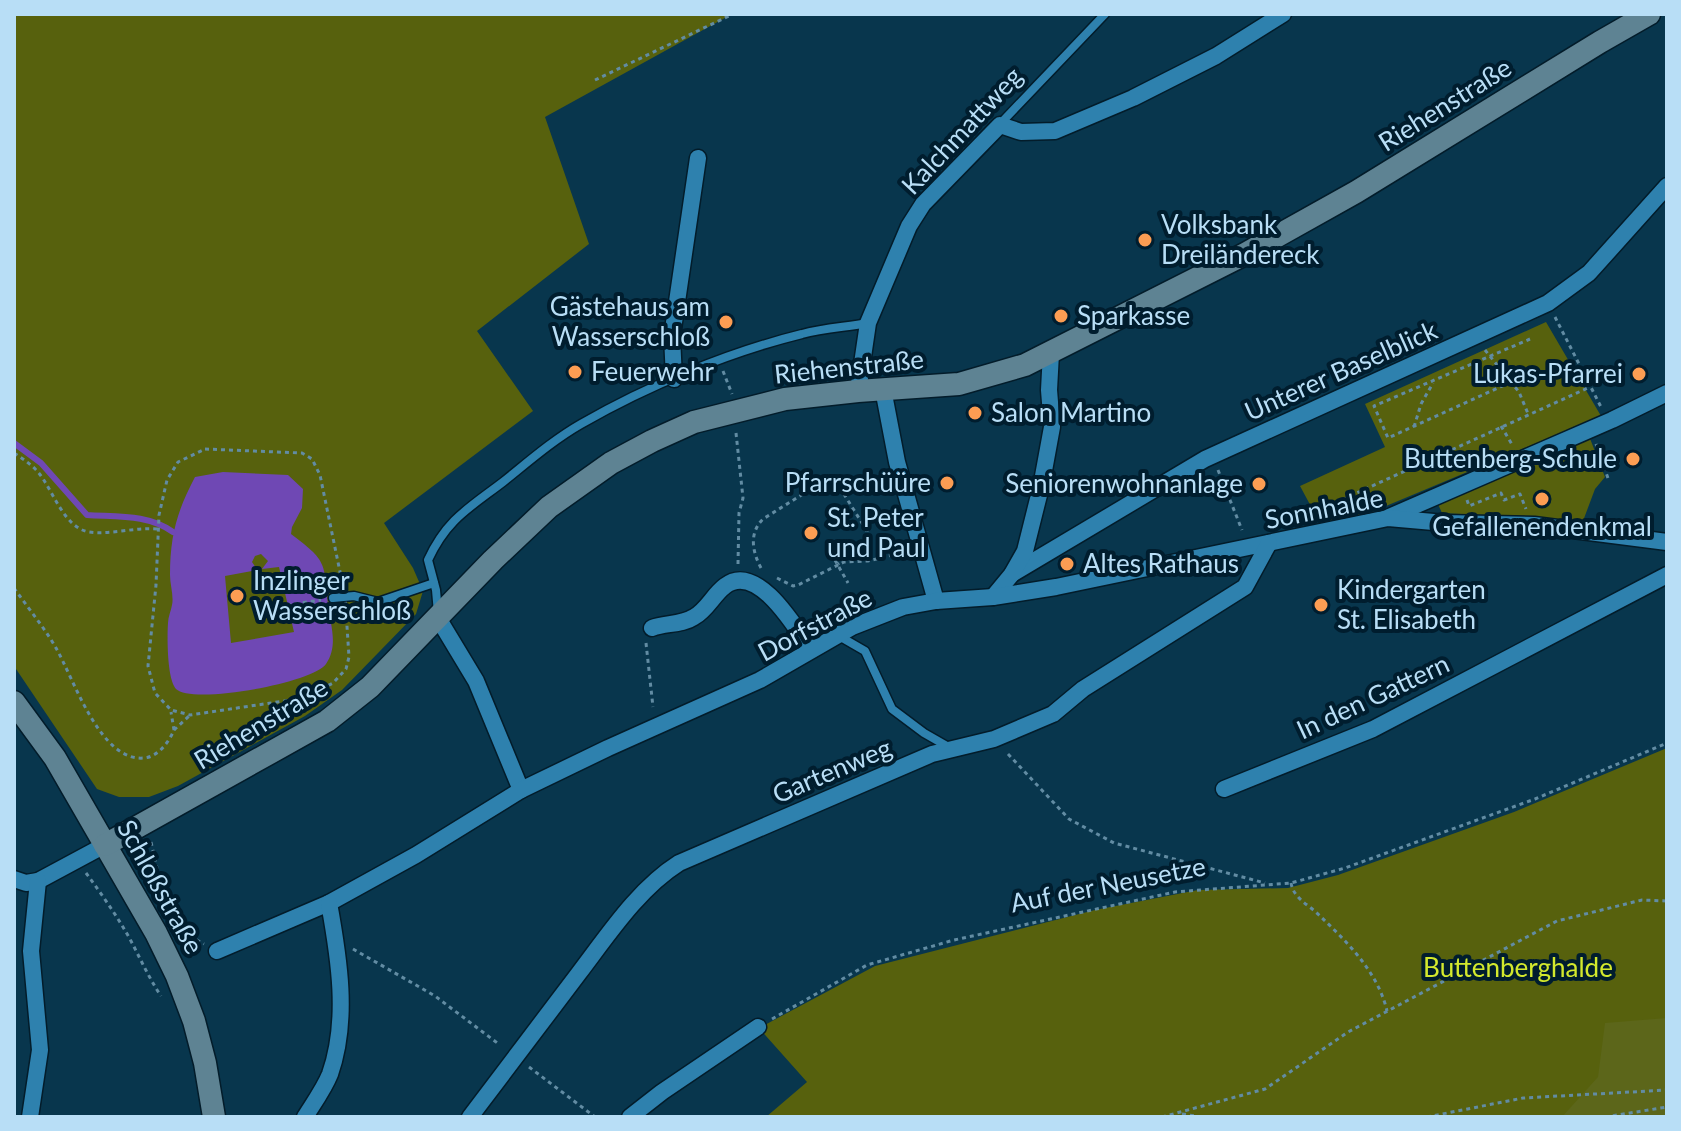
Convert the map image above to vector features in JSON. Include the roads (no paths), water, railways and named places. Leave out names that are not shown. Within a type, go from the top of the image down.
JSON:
[{"type":"street","points":[[1000,125],[1021,132],[1055,131],[1133,98],[1216,56],[1283,14]]},
{"type":"street","name":"Riehenstraße","points":[[105,845],[327,721],[370,687],[549,507],[611,463],[694,422],[734,410],[785,399],[959,384],[1025,365],[1245,254],[1356,192],[1649,14]]},
{"type":"street","name":"Kalchmattweg","points":[[858,391],[868,323],[909,226],[923,204],[1000,125]]},
{"type":"street","points":[[674,379],[672,336],[698,158]]},
{"type":"street","name":"Unterer Baselblick","points":[[1012,574],[1211,456],[1548,303],[1589,273],[1667,186]]},
{"type":"street","points":[[993,597],[1012,574],[1025,551],[1041,487],[1052,427],[1049,390],[1051,353]]},
{"type":"street","points":[[883,389],[897,462],[936,601]]},
{"type":"street","points":[[1388,518],[1667,393]]},
{"type":"street","name":"Sonnhalde","points":[[993,597],[1056,587],[1388,518],[1534,525],[1667,542]]},
{"type":"street","name":"Gartenweg","points":[[470,1117],[607,937],[666,871],[932,754],[994,739],[1053,714],[1083,689],[1245,587],[1269,543]]},
{"type":"street","name":"In den Gattern","points":[[1224,789],[1373,729],[1667,575]]},
{"type":"street","points":[[652,628],[689,620],[704,609],[725,585],[737,580],[749,580],[777,602],[811,650]]},
{"type":"street","name":"Dorfstraße","points":[[217,951],[329,903],[416,855],[521,790],[760,680],[838,635],[903,607],[993,597]]},
{"type":"street","points":[[438,618],[476,681],[521,790]]},
{"type":"street","name":"Schloßstraße","points":[[14,702],[55,758],[156,933],[177,976],[194,1021],[214,1117]]},
{"type":"street","points":[[14,879],[26,883],[38,881],[105,845]]},
{"type":"street","points":[[30,1117],[40,1050],[31,951],[38,881]]},
{"type":"street","points":[[305,1117],[329,1077],[341,1017],[336,939],[329,903]]},
{"type":"street","points":[[630,1117],[758,1027]]},
{"type":"lane","name":"Kalchmattweg","points":[[1000,125],[1105,14]]},
{"type":"lane","points":[[438,618],[428,560],[439,535],[461,514],[580,424],[674,379],[719,362],[804,333],[868,323]]},
{"type":"lane","points":[[333,598],[345,596],[378,602],[434,583]]},
{"type":"lane","points":[[838,635],[865,651],[892,709],[924,733],[953,749]]},
{"type":"waterway","points":[[14,443],[41,463],[87,515],[143,519],[173,532]]},
{"type":"place","name":"Volksbank Dreiländereck","points":[[1145,240]]},
{"type":"place","name":"Sparkasse","points":[[1061,316]]},
{"type":"place","name":"Gästehaus am Wasserschloß","points":[[726,322]]},
{"type":"place","name":"Feuerwehr","points":[[575,372]]},
{"type":"place","name":"Lukas-Pfarrei","points":[[1639,374]]},
{"type":"place","name":"Salon Martino","points":[[975,413]]},
{"type":"place","name":"Buttenberg-Schule","points":[[1633,459]]},
{"type":"place","name":"Pfarrschüüre","points":[[947,483]]},
{"type":"place","name":"Seniorenwohnanlage","points":[[1259,484]]},
{"type":"place","name":"Gefallenendenkmal","points":[[1542,499]]},
{"type":"place","name":"St. Peter und Paul","points":[[811,533]]},
{"type":"place","name":"Altes Rathaus","points":[[1067,564]]},
{"type":"place","name":"Inzlinger Wasserschloß","points":[[237,596]]},
{"type":"place","name":"Kindergarten St. Elisabeth","points":[[1321,605]]},
{"type":"park label","name":"Buttenberghalde","points":[[1518,968]]}]
